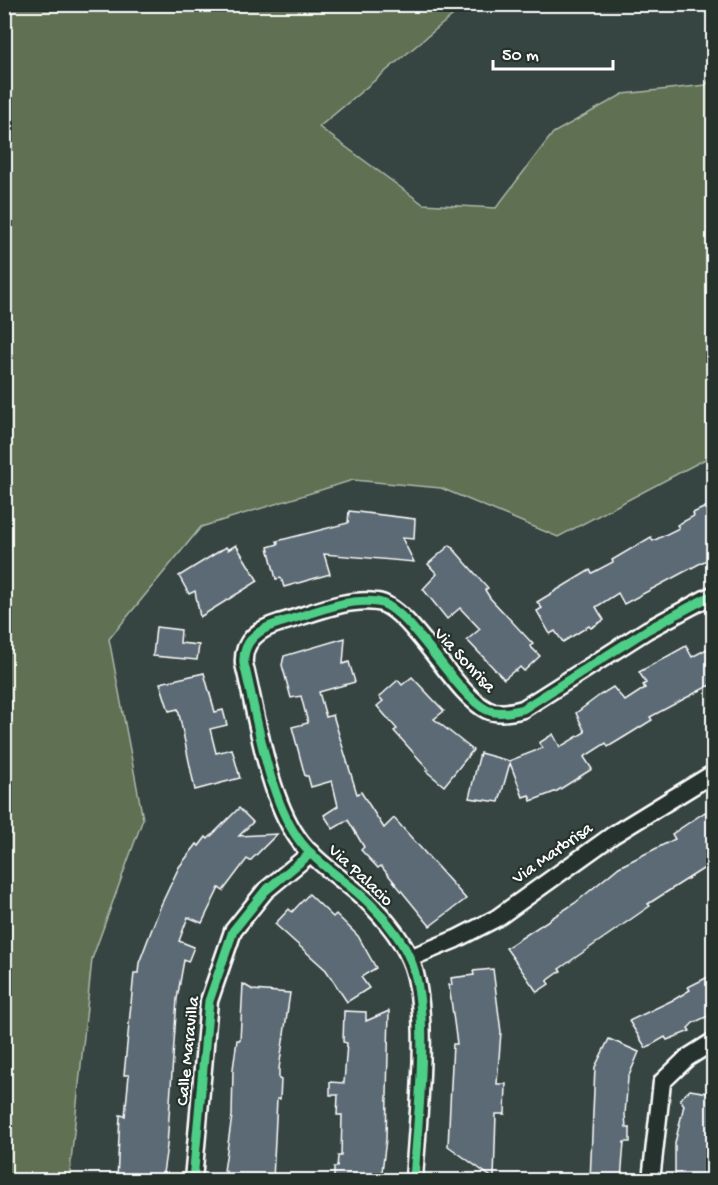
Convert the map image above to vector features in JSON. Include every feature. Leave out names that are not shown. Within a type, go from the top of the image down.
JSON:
[{"type":"street","name":"Via Sonrisa","points":[[250,639],[271,626],[359,601],[380,602],[400,614],[463,688],[487,710],[508,713],[523,709],[636,636],[714,594]]},
{"type":"street","name":"Via Palacio","points":[[250,639],[245,649],[244,664],[268,766],[296,836],[310,853],[368,903],[410,958],[415,973],[422,1018],[414,1180]]},
{"type":"street","name":"Via Marbrisa","points":[[410,958],[456,939],[497,918],[613,835],[714,773]]},
{"type":"street","name":"Calle Maravilla","points":[[193,1180],[209,1001],[233,931],[265,891],[310,853]]},
{"type":"street","points":[[651,1180],[662,1082],[687,1058],[714,1041]]},
{"type":"green space","points":[[5,4],[465,5],[319,127],[423,204],[496,208],[553,133],[623,94],[706,85],[713,73],[713,455],[558,537],[441,488],[353,480],[201,527],[109,639],[143,819],[92,959],[69,1180],[5,1180]]},
{"type":"building","points":[[714,503],[714,556],[624,604],[618,593],[596,607],[604,620],[591,628],[589,626],[563,642],[555,631],[550,634],[537,611],[542,608],[537,602],[590,570],[592,573],[613,562],[612,560],[651,537],[653,541],[679,528],[677,525],[694,516],[693,513]]},
{"type":"building","points":[[349,511],[415,519],[414,539],[402,538],[414,562],[324,554],[330,574],[284,587],[281,578],[276,579],[268,547],[278,544],[277,541],[348,523]]},
{"type":"building","points":[[236,545],[258,581],[200,617],[195,591],[189,594],[179,576],[226,547],[228,550]]},
{"type":"building","points":[[450,545],[488,588],[485,590],[490,598],[533,644],[530,646],[540,656],[524,671],[520,667],[504,679],[467,640],[480,629],[460,608],[447,619],[423,589],[437,574],[428,564]]},
{"type":"building","points":[[156,627],[181,630],[180,643],[199,645],[197,660],[153,656]]},
{"type":"building","points":[[345,638],[343,664],[349,662],[355,682],[319,692],[326,717],[333,715],[357,794],[361,792],[384,828],[394,818],[466,899],[430,926],[381,866],[378,868],[361,850],[364,847],[348,820],[333,829],[324,815],[338,806],[332,781],[311,787],[308,776],[305,776],[292,727],[308,723],[301,696],[291,698],[282,665],[284,656]]},
{"type":"building","points":[[714,645],[714,683],[650,717],[652,720],[608,747],[606,743],[584,757],[592,769],[557,791],[531,801],[529,795],[523,797],[510,763],[499,802],[469,798],[480,753],[509,761],[543,748],[539,743],[553,734],[560,747],[585,732],[576,713],[600,695],[613,687],[625,701],[645,688],[643,685],[646,683],[639,672],[686,646],[692,657]]},
{"type":"building","points":[[204,673],[215,712],[223,710],[227,725],[210,729],[216,753],[232,749],[240,778],[195,790],[178,709],[169,711],[160,683]]},
{"type":"building","points":[[412,677],[444,711],[434,719],[473,750],[444,786],[426,771],[428,769],[394,731],[397,729],[377,706],[383,701],[379,697],[398,680],[402,685]]},
{"type":"building","points":[[239,808],[253,822],[239,836],[277,834],[250,861],[247,859],[223,891],[219,888],[202,923],[188,917],[179,941],[194,947],[188,962],[184,960],[177,999],[167,1146],[162,1180],[117,1180],[120,1115],[125,1116],[129,1075],[124,1075],[134,973],[138,973],[139,963],[161,905],[179,867],[197,844],[199,846],[206,837],[208,839]]},
{"type":"building","points":[[705,812],[714,826],[714,862],[648,904],[650,906],[559,969],[561,971],[547,981],[549,984],[537,992],[506,948],[575,903],[619,867],[675,839],[672,834]]},
{"type":"building","points":[[309,894],[333,917],[336,914],[358,936],[376,968],[361,977],[369,988],[347,1002],[326,970],[275,924],[289,909],[292,912]]},
{"type":"building","points":[[493,969],[501,1032],[497,1084],[506,1084],[505,1114],[496,1114],[494,1179],[448,1146],[453,1044],[457,1044],[449,985],[452,985],[451,978],[474,975],[473,971]]},
{"type":"building","points":[[714,974],[714,1013],[693,1023],[688,1028],[690,1031],[667,1040],[665,1037],[646,1048],[629,1021],[675,999],[690,990],[688,987]]},
{"type":"building","points":[[243,984],[253,990],[290,993],[279,1069],[280,1099],[277,1099],[273,1180],[225,1180],[226,1171],[224,1171],[232,1116],[233,1069],[237,1040],[240,1040]]},
{"type":"building","points":[[344,1011],[366,1012],[366,1021],[389,1011],[386,1139],[381,1180],[334,1180],[334,1167],[337,1167],[338,1156],[341,1156],[342,1115],[337,1115],[338,1095],[330,1095],[330,1082],[344,1083],[347,1043],[343,1042]]},
{"type":"building","points":[[609,1039],[639,1052],[628,1078],[625,1114],[626,1128],[630,1128],[630,1142],[624,1142],[621,1180],[590,1180],[595,1067]]},
{"type":"building","points":[[690,1090],[714,1094],[707,1180],[675,1180],[675,1143],[684,1105],[680,1099]]},
{"type":"cycle path","points":[[414,1180],[422,1036],[417,980],[406,950],[380,914],[310,852],[297,837],[287,819],[270,777],[244,664],[244,656],[249,643],[253,637],[279,623],[340,604],[377,602],[390,607],[403,618],[474,701],[487,710],[505,712],[523,709],[647,630],[714,594]]},
{"type":"cycle path","points":[[193,1180],[209,1001],[233,931],[265,891],[311,853]]}]
